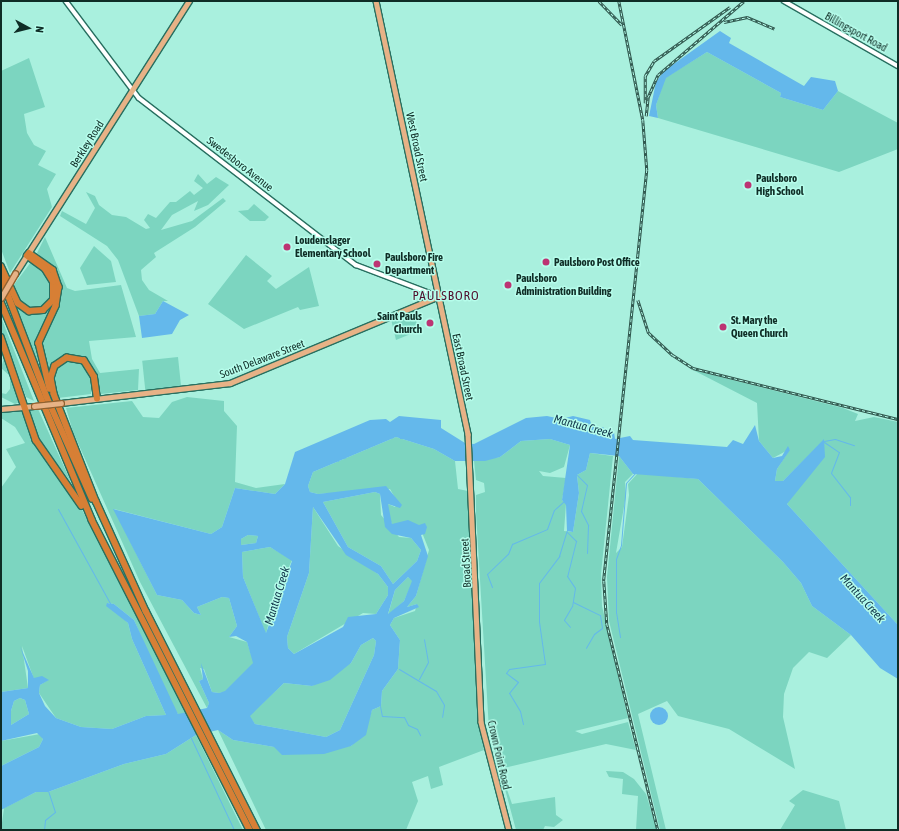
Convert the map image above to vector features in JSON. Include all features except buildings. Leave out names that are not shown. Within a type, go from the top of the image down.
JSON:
[{"type":"highway","points":[[1,266],[18,303],[29,310],[42,310],[53,300],[54,282],[45,269],[28,255]]},
{"type":"highway","points":[[28,255],[53,270],[58,281],[58,301],[40,337],[39,349],[44,374],[135,586]]},
{"type":"highway","points":[[1,276],[69,448],[135,586],[215,743],[257,830]]},
{"type":"highway","points":[[1,302],[43,410],[102,541]]},
{"type":"highway","points":[[1,337],[36,440],[71,488],[102,541],[207,740],[248,830]]},
{"type":"highway","points":[[70,433],[52,384],[55,366],[67,358],[84,361],[94,377],[97,399]]},
{"type":"main road","name":"Berkley Road","points":[[1,298],[188,1]]},
{"type":"main road","name":"West Broad Street","points":[[376,1],[439,296]]},
{"type":"main road","name":"South Delaware Street","points":[[1,409],[97,399],[238,381],[439,296]]},
{"type":"main road","name":"East Broad Street","points":[[439,296],[468,442]]},
{"type":"main road","name":"Broad Street","points":[[468,442],[480,683]]},
{"type":"main road","name":"Crown Point Road","points":[[480,683],[483,737],[509,830]]},
{"type":"street","name":"Swedesboro Avenue","points":[[66,1],[131,91],[352,262],[439,296]]},
{"type":"street","name":"Billingsport Road","points":[[784,1],[898,66]]},
{"type":"green space","points":[[707,52],[781,93],[780,97],[823,110],[838,91],[898,123],[898,149],[839,172],[658,118],[656,105],[665,78]]},
{"type":"green space","points":[[29,58],[45,107],[24,114],[27,133],[34,145],[46,151],[38,165],[56,174],[47,189],[52,207],[10,273],[1,249],[1,71]]},
{"type":"green space","points":[[198,174],[207,184],[216,177],[229,185],[208,205],[194,211],[198,201],[172,215],[161,230],[192,221],[223,198],[226,201],[195,227],[154,253],[156,257],[141,270],[142,280],[149,290],[168,301],[163,301],[155,314],[139,316],[118,260],[107,246],[60,216],[62,211],[86,224],[95,208],[86,192],[95,196],[99,205],[112,215],[126,217],[146,229],[150,228],[144,220],[148,214],[156,218],[170,202],[176,202],[190,191],[194,195],[203,188],[194,181]]},
{"type":"green space","points":[[254,204],[269,217],[265,221],[250,221],[238,211],[248,210]]},
{"type":"green space","points":[[45,237],[67,288],[75,291],[121,285],[136,337],[89,341],[92,359],[100,373],[139,369],[138,390],[101,394],[93,369],[76,356],[58,361],[50,377],[41,350],[43,334],[60,304],[62,287],[56,271],[37,253]]},
{"type":"green space","points":[[94,246],[111,261],[116,282],[87,285],[80,268]]},
{"type":"green space","points":[[246,255],[272,276],[267,281],[276,289],[309,267],[319,306],[300,310],[298,307],[244,329],[208,304]]},
{"type":"green space","points":[[31,262],[51,280],[52,298],[42,308],[28,309],[21,304],[13,286]]},
{"type":"green space","points":[[57,299],[40,333],[38,364],[14,302],[29,313],[40,313]]},
{"type":"green space","points":[[414,309],[418,331],[396,340],[391,319]]},
{"type":"green space","points":[[1,317],[34,401],[26,397],[1,330]]},
{"type":"green space","points":[[1,342],[20,402],[15,404],[1,397],[1,393],[6,394],[10,389],[10,376],[1,368],[4,358]]},
{"type":"green space","points":[[178,357],[181,387],[145,391],[142,361]]},
{"type":"green space","points":[[69,359],[86,364],[92,375],[91,394],[58,398],[53,377],[56,369]]},
{"type":"green space","points":[[693,370],[843,408],[858,414],[855,421],[874,417],[898,422],[898,625],[787,504],[820,444],[783,481],[775,481],[777,469],[790,449],[773,458],[759,441],[757,403]]},
{"type":"green space","points":[[187,397],[224,401],[224,411],[237,426],[235,482],[256,488],[285,484],[275,494],[235,488],[222,527],[211,534],[114,509],[157,595],[182,600],[194,613],[201,615],[197,607],[222,597],[229,598],[237,626],[229,637],[247,642],[254,663],[225,692],[219,693],[212,692],[204,669],[200,668],[203,679],[199,681],[209,703],[207,708],[140,582],[73,432],[66,408],[132,401],[143,417],[159,418],[172,402]]},
{"type":"green space","points":[[38,409],[71,482],[38,439],[30,411]]},
{"type":"green space","points":[[21,411],[35,442],[74,494],[186,714],[178,714],[170,703],[134,620],[114,604],[107,603],[128,623],[132,639],[166,715],[146,716],[112,729],[81,727],[56,718],[39,693],[40,685],[48,680],[34,679],[22,646],[28,688],[1,692],[1,488],[16,467],[6,449],[25,443],[15,427],[1,418],[1,413]]},
{"type":"green space","points":[[396,437],[434,449],[455,461],[458,489],[468,491],[480,732],[484,750],[439,767],[443,785],[431,789],[428,776],[412,782],[418,801],[406,830],[266,830],[218,730],[233,740],[274,747],[351,746],[364,734],[372,710],[381,706],[382,691],[398,669],[400,640],[390,625],[394,618],[415,611],[417,604],[407,607],[416,596],[429,550],[419,525],[392,524],[387,512],[388,504],[395,507],[398,503],[390,489],[318,494],[310,492],[308,486],[313,472]]},
{"type":"green space","points":[[550,439],[570,445],[564,467],[550,473],[539,471],[543,476],[566,478],[562,500],[566,504],[564,531],[573,532],[579,493],[577,475],[586,470],[590,453],[613,456],[601,574],[602,606],[628,718],[575,731],[582,734],[628,722],[636,750],[606,744],[504,768],[501,772],[512,804],[555,797],[556,815],[563,820],[554,827],[545,826],[543,830],[516,830],[489,730],[476,513],[476,495],[485,492],[484,483],[476,480],[474,461],[500,457],[521,441]]},
{"type":"green space","points":[[619,456],[633,474],[625,482],[626,495],[616,553],[622,547],[629,495],[628,484],[638,473],[698,479],[783,562],[801,583],[812,606],[851,635],[827,658],[809,652],[793,668],[784,694],[783,717],[795,769],[729,729],[678,716],[667,701],[638,714],[666,830],[660,830],[609,621],[607,577]]},
{"type":"green space","points":[[375,492],[380,494],[381,515],[399,537],[411,538],[421,550],[417,561],[393,584],[381,566],[348,547],[323,502]]},
{"type":"green space","points":[[313,507],[338,546],[378,574],[388,587],[388,595],[376,614],[363,613],[294,654],[288,648],[287,637],[309,573]]},
{"type":"green space","points":[[248,535],[258,536],[256,543],[241,545],[241,539]]},
{"type":"green space","points":[[270,547],[292,560],[274,601],[266,634],[243,577],[242,552]]},
{"type":"green space","points":[[408,577],[413,581],[404,601],[388,615],[395,590]]},
{"type":"green space","points":[[373,638],[376,641],[374,655],[340,730],[326,737],[255,724],[249,716],[284,683],[312,686],[351,663],[361,645]]},
{"type":"green space","points":[[20,698],[25,700],[29,714],[11,725],[11,711],[14,701]]},
{"type":"green space","points":[[40,734],[43,739],[39,747],[1,766],[1,741]]},
{"type":"green space","points":[[196,735],[243,830],[1,830],[4,808],[36,792],[48,792],[124,764],[166,754]]},
{"type":"green space","points":[[606,771],[623,772],[634,779],[646,794],[657,830],[636,830],[638,796],[622,794],[623,779],[609,777]]},
{"type":"green space","points":[[803,790],[839,801],[846,830],[780,830],[795,805],[789,801]]},
{"type":"water","points":[[720,31],[731,38],[729,43],[804,86],[811,77],[835,81],[838,91],[823,110],[780,97],[781,93],[707,52],[666,78],[656,105],[658,118],[649,116],[656,82],[664,71]]},
{"type":"water","points":[[163,301],[189,315],[180,320],[172,334],[142,338],[139,316],[155,314]]},
{"type":"water","name":"Mantua Creek","points":[[399,416],[441,420],[441,428],[465,443],[474,444],[526,418],[547,416],[561,419],[573,416],[590,420],[592,427],[602,427],[614,432],[615,439],[630,436],[633,440],[727,447],[733,440],[743,444],[755,425],[759,441],[773,458],[782,456],[788,446],[790,450],[777,469],[775,481],[783,481],[824,439],[825,457],[787,504],[898,625],[898,679],[880,668],[851,635],[812,606],[801,583],[783,562],[698,479],[633,474],[619,456],[590,453],[586,470],[577,475],[579,493],[573,532],[567,531],[566,505],[562,500],[570,445],[550,439],[521,441],[500,457],[485,461],[455,461],[434,449],[396,437],[313,472],[308,486],[310,492],[318,494],[386,486],[402,505],[400,508],[388,504],[392,524],[408,520],[419,525],[425,523],[427,527],[425,534],[421,535],[428,556],[416,596],[407,607],[417,604],[419,607],[394,618],[390,625],[400,640],[398,669],[382,691],[381,706],[372,710],[366,735],[351,746],[324,754],[282,755],[274,747],[233,740],[218,730],[196,735],[166,754],[124,764],[48,792],[36,792],[1,810],[1,766],[39,747],[43,739],[37,733],[1,741],[1,692],[28,688],[28,671],[20,646],[34,678],[42,676],[49,680],[40,685],[39,693],[45,706],[56,718],[81,727],[112,729],[146,716],[166,715],[132,639],[128,623],[106,606],[107,603],[114,604],[134,620],[178,714],[207,708],[209,703],[199,681],[203,679],[201,663],[212,692],[219,693],[225,691],[253,663],[247,642],[236,636],[229,637],[237,626],[229,598],[222,597],[197,607],[201,615],[194,613],[182,600],[157,595],[113,509],[211,534],[222,527],[235,488],[275,494],[285,484],[295,452],[370,420],[386,419],[390,422]],"holes":[[[375,492],[380,494],[385,527],[392,534],[411,538],[421,550],[417,561],[393,584],[381,566],[348,547],[323,502]],[[313,507],[346,555],[378,574],[388,587],[388,595],[376,614],[348,617],[343,627],[294,654],[288,648],[287,637],[309,573]],[[248,535],[258,536],[256,543],[241,545],[241,539]],[[270,547],[292,561],[266,633],[243,577],[242,552]],[[408,577],[412,581],[404,601],[388,614],[395,590]],[[373,638],[376,641],[374,655],[340,730],[326,737],[255,724],[250,716],[284,683],[312,686],[330,680],[351,663],[361,645]],[[20,698],[25,700],[29,714],[11,725],[11,711],[14,701]]]},
{"type":"water","points":[[659,707],[665,710],[668,716],[665,722],[659,725],[653,722],[650,716],[653,710]]},
{"type":"waterway","points":[[824,441],[835,439],[854,445]]},
{"type":"waterway","points":[[824,442],[839,452],[831,473],[850,497],[850,505]]},
{"type":"waterway","points":[[620,637],[616,613],[616,559],[621,545],[626,483],[635,473]]},
{"type":"waterway","points":[[577,475],[587,485],[581,511],[588,525],[587,553]]},
{"type":"waterway","points":[[492,587],[487,574],[508,554],[512,544],[547,529],[554,510],[564,501]]},
{"type":"waterway","points":[[58,509],[111,605]]},
{"type":"waterway","points":[[523,724],[520,711],[509,693],[518,682],[506,673],[509,669],[545,664],[539,622],[539,583],[559,556],[567,530]]},
{"type":"waterway","points":[[567,532],[576,541],[567,576],[575,588],[572,606],[564,620],[570,627]]},
{"type":"waterway","points":[[573,602],[600,615],[602,628],[594,634],[586,648]]},
{"type":"waterway","points":[[419,679],[428,662],[424,639]]},
{"type":"waterway","points":[[399,669],[436,691],[444,705],[442,717]]},
{"type":"waterway","points":[[380,706],[382,716],[404,717],[408,725],[417,729],[420,735]]},
{"type":"waterway","points":[[191,738],[234,830]]},
{"type":"waterway","points":[[44,830],[45,820],[55,812],[48,791]]},
{"type":"railway","points":[[599,1],[622,25]]},
{"type":"railway","points":[[619,1],[643,120],[647,170],[604,581],[607,624],[658,830]]},
{"type":"railway","points":[[646,116],[648,97],[658,75],[744,1]]},
{"type":"railway","points":[[645,103],[645,76],[654,61],[730,7]]},
{"type":"railway","points":[[724,22],[747,17],[775,29]]},
{"type":"railway","points":[[638,300],[649,333],[673,355],[693,368],[898,419]]},
{"type":"place","name":"Paulsboro High School","points":[[748,185]]},
{"type":"place","name":"Loudenslager Elementary School","points":[[287,247]]},
{"type":"place","name":"Paulsboro Post Office","points":[[546,262]]},
{"type":"place","name":"Paulsboro Fire Department","points":[[377,264]]},
{"type":"place","name":"Paulsboro Administration Building","points":[[508,285]]},
{"type":"place","name":"Saint Pauls Church","points":[[430,323]]},
{"type":"place","name":"St. Mary the Queen Church","points":[[723,327]]},
{"type":"district","name":"PAULSBORO","points":[[446,296]]}]
